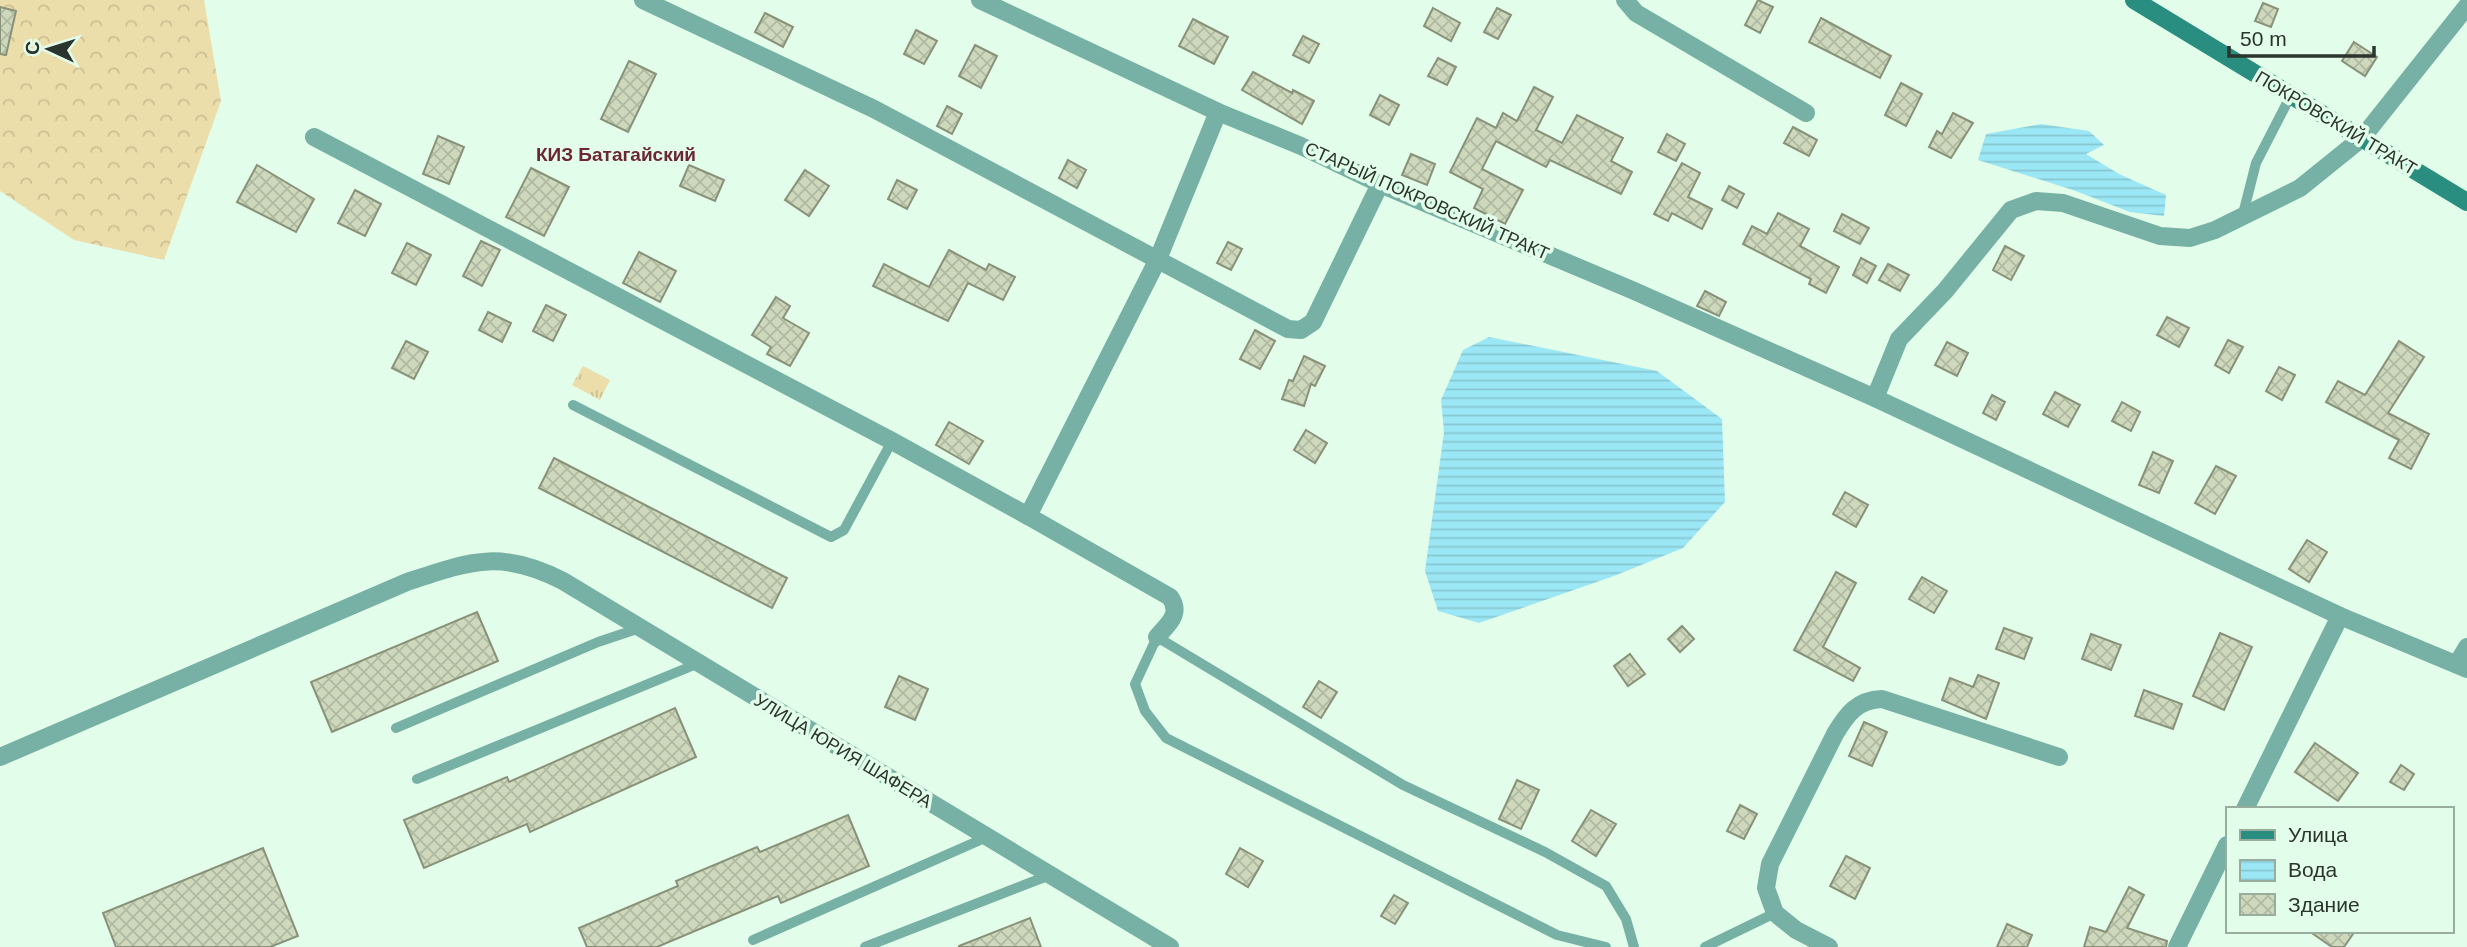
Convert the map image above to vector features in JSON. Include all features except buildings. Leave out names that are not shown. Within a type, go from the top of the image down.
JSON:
[{"type":"main road","name":"ПОКРОВСКИЙ ТРАКТ","points":[[2134,0],[2467,202]]},
{"type":"street","points":[[643,0],[874,109],[1288,329],[1301,330],[1313,322],[1380,184]]},
{"type":"street","name":"СТАРЫЙ ПОКРОВСКИЙ ТРАКТ","points":[[980,0],[1218,112],[1875,398],[2340,616],[2462,667]]},
{"type":"street","points":[[1625,0],[1636,13],[1806,113]]},
{"type":"street","points":[[1875,398],[1899,339],[1945,290],[2011,210],[2036,201],[2063,203],[2160,236],[2190,238],[2215,230],[2300,188],[2362,138],[2467,6]]},
{"type":"street","points":[[1028,516],[1158,259],[1218,112]]},
{"type":"street","points":[[314,137],[892,441],[1170,597],[1175,605],[1175,616],[1157,637]]},
{"type":"street","name":"УЛИЦА ЮРИЯ ШАФЕРА","points":[[0,757],[407,582],[463,563],[514,561],[563,581],[1170,947]]},
{"type":"street","points":[[2246,807],[2340,616]]},
{"type":"street","points":[[2462,667],[2467,647]]},
{"type":"street","points":[[1829,947],[1796,930],[1775,913],[1766,888],[1770,864],[1835,734],[1857,705],[1868,700],[1882,699],[2059,757]]},
{"type":"street","points":[[2177,947],[2226,847]]},
{"type":"lane","points":[[2244,214],[2256,163],[2291,95]]},
{"type":"lane","points":[[573,405],[831,537],[844,530],[892,441]]},
{"type":"lane","points":[[396,728],[598,642],[640,628]]},
{"type":"lane","points":[[1606,947],[1558,935],[1166,738],[1145,711],[1135,684],[1157,637],[1404,785],[1545,852],[1606,886],[1626,919],[1634,947]]},
{"type":"lane","points":[[417,779],[699,663]]},
{"type":"lane","points":[[753,940],[988,837]]},
{"type":"lane","points":[[865,947],[1050,875]]},
{"type":"lane","points":[[1705,947],[1775,913]]},
{"type":"green space","points":[[0,0],[204,0],[221,101],[164,260],[74,240],[0,191]]},
{"type":"green space","points":[[583,366],[610,380],[600,400],[572,385]]},
{"type":"water","points":[[2041,124],[2089,131],[2104,145],[2086,154],[2119,174],[2166,195],[2164,216],[2130,212],[2073,190],[1978,160],[1986,134]]},
{"type":"water","points":[[1489,337],[1657,371],[1722,419],[1725,502],[1683,548],[1614,576],[1479,623],[1438,611],[1425,571],[1444,432],[1441,400],[1463,350]]},
{"type":"district","name":"КИЗ Батагайский","points":[[616,154]]}]
